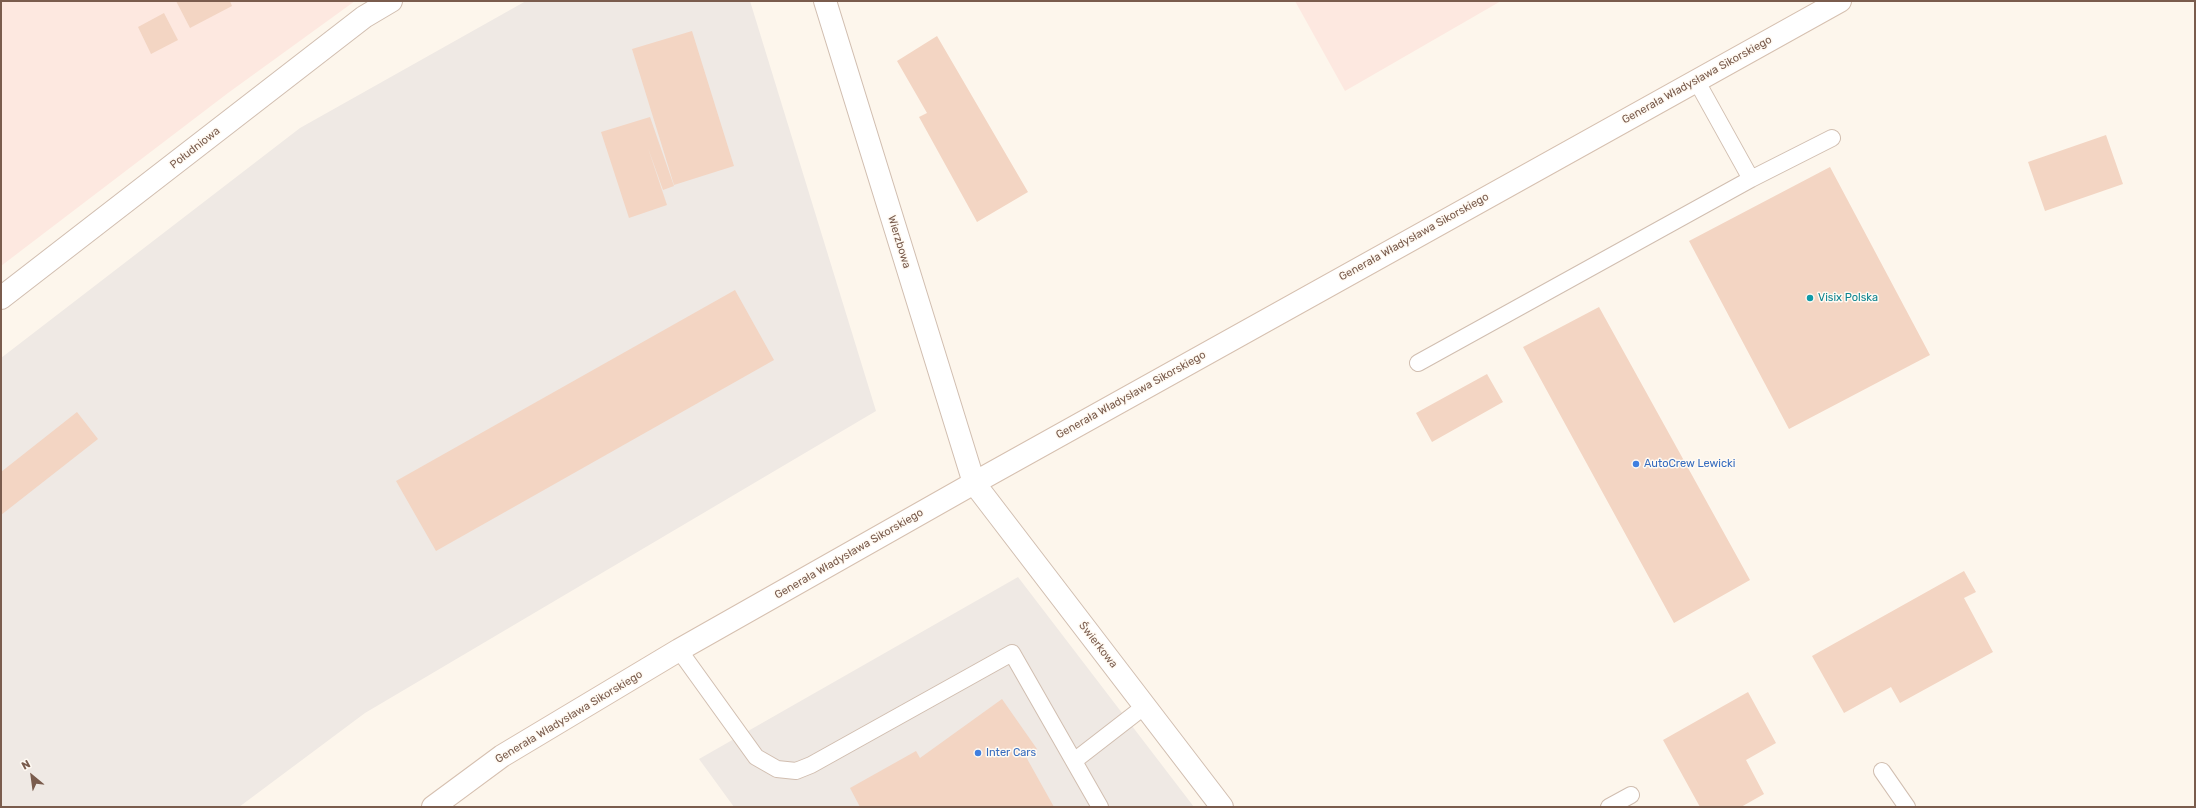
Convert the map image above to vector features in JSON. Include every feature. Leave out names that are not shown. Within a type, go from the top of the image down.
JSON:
[{"type":"street","name":"Południowa","points":[[1,298],[364,17],[391,1]]},
{"type":"street","name":"Wierzbowa","points":[[825,1],[974,483]]},
{"type":"street","name":"Generała Władysława Sikorskiego","points":[[433,807],[502,756],[679,650],[974,483],[1832,3]]},
{"type":"street","name":"Świerkowa","points":[[974,483],[1222,807]]},
{"type":"lane","points":[[1696,80],[1751,179]]},
{"type":"lane","points":[[1418,363],[1751,179],[1832,138]]},
{"type":"lane","points":[[679,650],[756,757],[776,769],[796,771],[811,765],[1012,653],[1100,807]]},
{"type":"lane","points":[[1074,761],[1145,706]]},
{"type":"lane","points":[[1882,771],[1907,807]]},
{"type":"lane","points":[[1609,807],[1631,795]]},
{"type":"shaded area","points":[[1,1],[355,1],[228,93],[1,266]]},
{"type":"shaded area","points":[[526,1],[750,1],[876,411],[365,713],[239,807],[1,807],[1,358],[300,128]]},
{"type":"shaded area","points":[[1295,1],[1501,1],[1345,91]]},
{"type":"shaded area","points":[[1018,577],[1194,807],[734,807],[699,759]]},
{"type":"building","points":[[176,1],[230,1],[232,6],[190,28]]},
{"type":"building","points":[[164,13],[178,40],[151,54],[138,27]]},
{"type":"building","points":[[692,31],[734,166],[674,185],[632,49]]},
{"type":"building","points":[[937,36],[1028,192],[977,222],[919,117],[927,113],[897,61]]},
{"type":"building","points":[[650,117],[674,186],[663,190],[648,148],[667,205],[629,218],[601,132]]},
{"type":"building","points":[[2106,135],[2123,184],[2045,211],[2028,162]]},
{"type":"building","name":"Visix Polska","points":[[1830,167],[1930,355],[1789,429],[1689,241]]},
{"type":"building","points":[[735,290],[774,360],[436,551],[396,481]]},
{"type":"building","name":"AutoCrew Lewicki","points":[[1599,307],[1750,580],[1674,623],[1523,347]]},
{"type":"building","points":[[1487,374],[1503,402],[1432,442],[1416,413]]},
{"type":"building","points":[[77,412],[98,439],[1,515],[1,472]]},
{"type":"building","points":[[1964,571],[1976,592],[1964,598],[1993,652],[1900,703],[1891,687],[1844,713],[1812,656]]},
{"type":"building","points":[[1748,692],[1776,743],[1746,760],[1764,794],[1741,807],[1700,807],[1663,740]]},
{"type":"building","name":"Inter Cars","points":[[1002,699],[1037,749],[1025,755],[1054,807],[860,807],[850,788],[916,751],[920,758]]},
{"type":"place","name":"Visix Polska","points":[[1810,298]]},
{"type":"place","name":"AutoCrew Lewicki","points":[[1636,464]]},
{"type":"place","name":"Inter Cars","points":[[978,753]]}]
